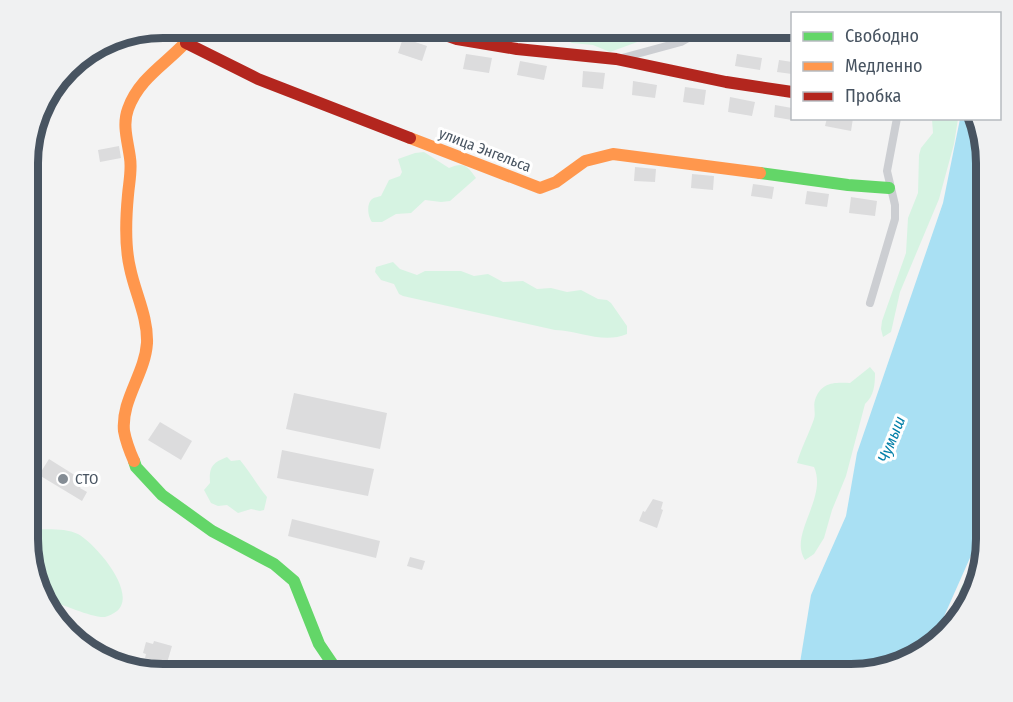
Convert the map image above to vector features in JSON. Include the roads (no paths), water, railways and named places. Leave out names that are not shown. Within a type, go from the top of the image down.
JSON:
[{"type":"street","points":[[454,38],[517,49],[616,59],[726,82],[791,92]]},
{"type":"street","points":[[616,59],[670,45],[685,38]]},
{"type":"street","points":[[189,39],[148,75],[127,110],[125,129],[130,161],[127,209],[129,266],[146,326],[147,343],[143,367],[127,405],[124,429],[128,447],[136,467],[162,495],[212,531],[274,564],[294,581],[319,644],[333,664]]},
{"type":"street","name":"улица Энгельса","points":[[189,39],[258,79],[540,188],[558,183],[577,166],[593,158],[613,154],[889,188]]},
{"type":"street","points":[[870,303],[895,219],[895,205],[886,171],[897,120]]},
{"type":"water","name":"Чумыш","points":[[960,120],[968,120],[975,155],[975,547],[939,628],[913,648],[875,662],[800,664],[811,595],[846,516],[857,453],[943,203]]},
{"type":"place","name":"СТО","points":[[63,479]]}]
